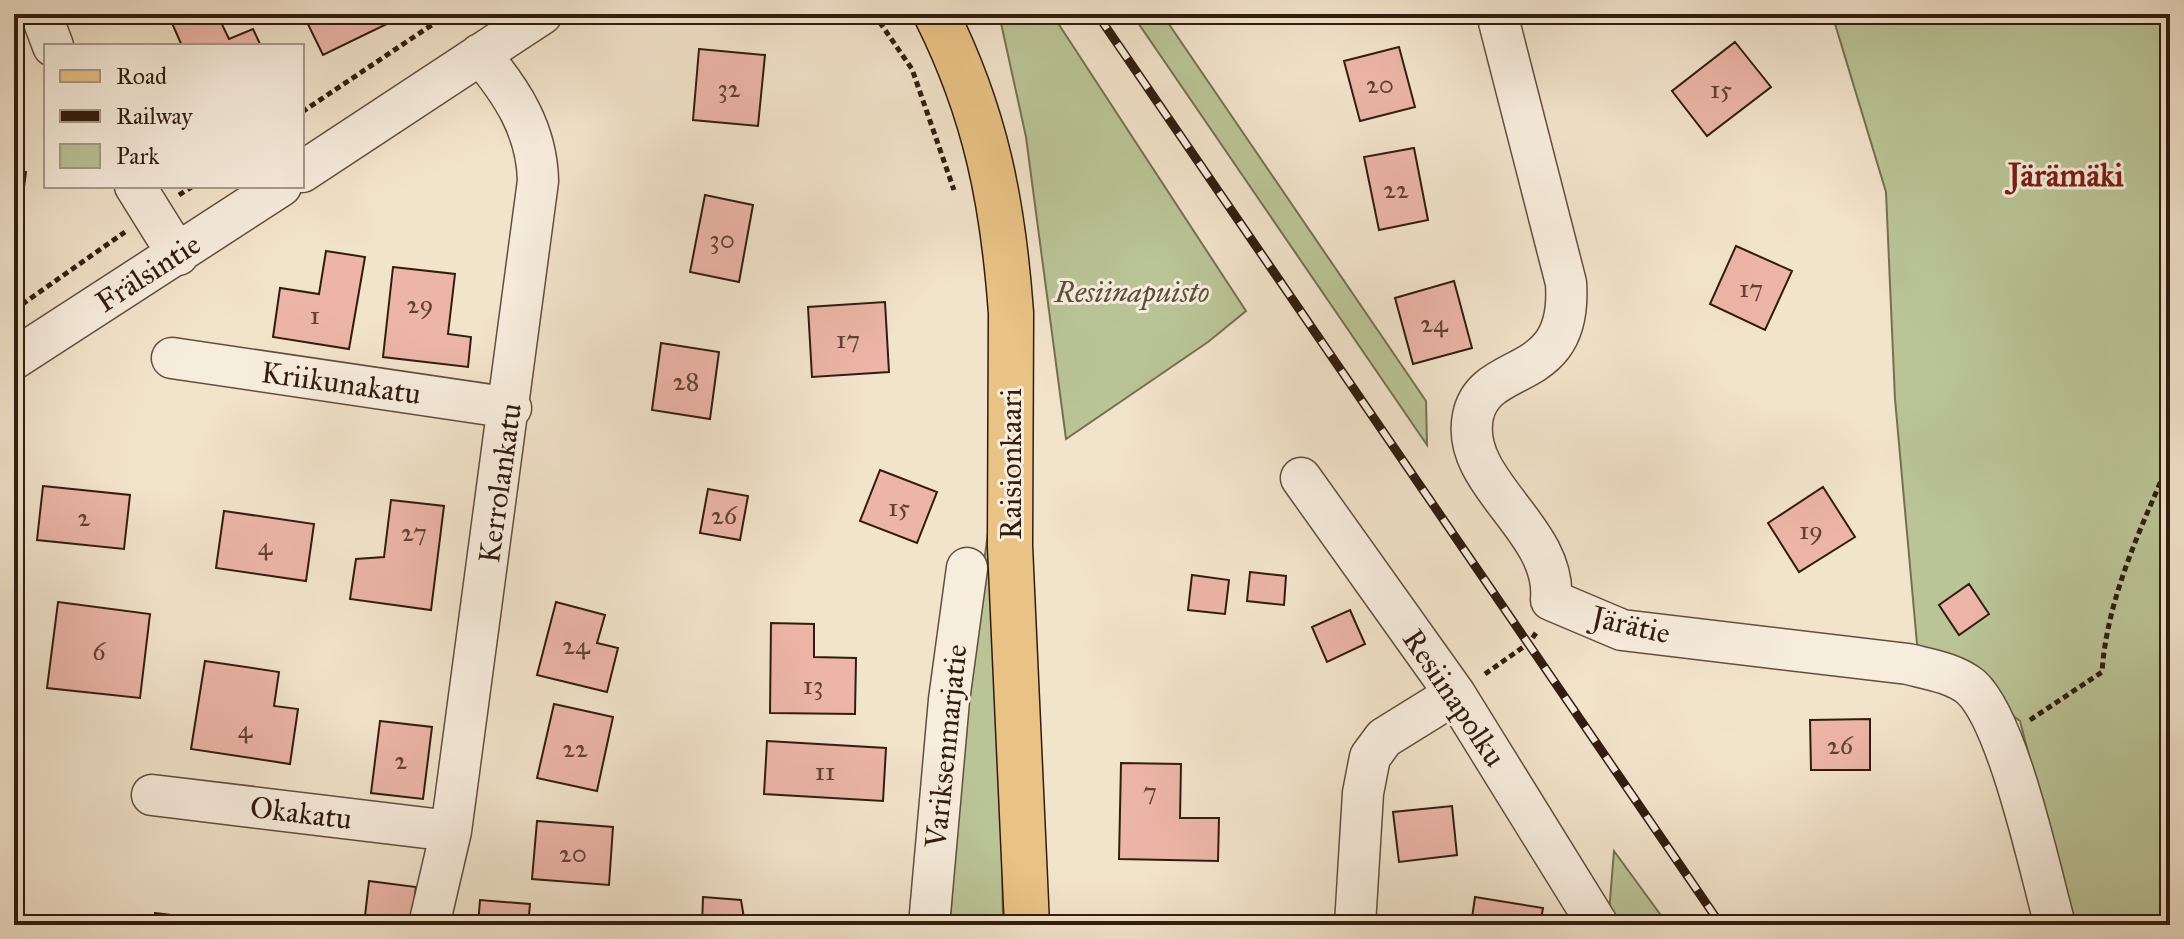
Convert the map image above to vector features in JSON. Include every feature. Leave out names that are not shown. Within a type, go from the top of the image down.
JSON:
[{"type":"main road","name":"Raisionkaari","points":[[936,14],[984,129],[1007,257],[1011,313],[1013,652],[1027,925]]},
{"type":"street","points":[[41,14],[52,44]]},
{"type":"street","points":[[304,171],[542,14]]},
{"type":"street","name":"Järätie","points":[[1497,14],[1566,283],[1568,312],[1557,340],[1539,361],[1484,393],[1473,415],[1472,441],[1480,462],[1547,559],[1553,579],[1551,600],[1622,630],[1908,664],[1948,675],[1971,687],[2003,739],[2055,925]]},
{"type":"street","name":"Kerrolankatu","points":[[429,925],[451,831],[536,221],[537,152],[507,86],[480,54]]},
{"type":"street","name":"Frälsintie","points":[[14,359],[278,188]]},
{"type":"street","points":[[143,200],[178,255]]},
{"type":"street","name":"Kriikunakatu","points":[[172,358],[511,408]]},
{"type":"street","name":"Resiinapolku","points":[[1301,478],[1455,694],[1598,925]]},
{"type":"street","name":"Variksenmarjatie","points":[[929,925],[949,700],[967,568]]},
{"type":"street","points":[[1355,925],[1363,793],[1370,757],[1384,738],[1455,694]]},
{"type":"street","name":"Okakatu","points":[[152,795],[451,831]]},
{"type":"path","points":[[304,111],[448,14]]},
{"type":"path","points":[[874,14],[912,69],[958,204]]},
{"type":"path","points":[[14,310],[143,200]]},
{"type":"path","points":[[2003,739],[2102,672],[2104,636],[2134,546],[2170,460]]},
{"type":"path","points":[[1455,694],[1529,643],[1548,618],[1551,600]]},
{"type":"green space","name":"Resiinapuisto","points":[[999,14],[1052,14],[1246,311],[1208,342],[1066,439],[1026,137]]},
{"type":"green space","points":[[1132,14],[1162,14],[1426,401],[1427,445]]},
{"type":"green space","points":[[1832,14],[2170,14],[2170,925],[2073,925],[2020,721],[1917,644],[1895,399],[1886,192]]},
{"type":"green space","points":[[991,511],[999,683],[1003,925],[950,925],[964,708]]},
{"type":"green space","points":[[1614,851],[1668,925],[1608,925]]},
{"type":"building","points":[[142,14],[160,14],[145,21]]},
{"type":"building","points":[[168,14],[217,14],[229,39],[253,29],[260,44],[181,44]]},
{"type":"building","points":[[303,14],[392,14],[395,20],[323,55]]},
{"type":"building","points":[[1735,42],[1771,87],[1707,136],[1672,91]]},
{"type":"building","points":[[1399,47],[1415,107],[1360,121],[1344,61]]},
{"type":"building","points":[[699,49],[765,55],[758,126],[693,120]]},
{"type":"building","points":[[1414,148],[1428,220],[1379,230],[1364,157]]},
{"type":"building","points":[[14,170],[26,172],[18,231],[14,231]]},
{"type":"building","points":[[705,195],[753,205],[739,282],[690,272]]},
{"type":"building","points":[[1736,246],[1792,271],[1765,330],[1710,304]]},
{"type":"building","points":[[326,251],[365,257],[349,349],[273,337],[280,288],[319,294]]},
{"type":"building","points":[[393,267],[455,274],[448,334],[471,337],[468,367],[383,357]]},
{"type":"building","points":[[1454,281],[1472,348],[1413,364],[1395,298]]},
{"type":"building","points":[[885,302],[889,372],[812,377],[808,307]]},
{"type":"building","points":[[661,343],[719,352],[710,419],[652,410]]},
{"type":"building","points":[[880,470],[937,492],[917,543],[860,521]]},
{"type":"building","points":[[43,486],[130,495],[124,549],[37,540]]},
{"type":"building","points":[[1823,487],[1855,537],[1799,572],[1768,523]]},
{"type":"building","points":[[708,489],[748,496],[740,540],[700,533]]},
{"type":"building","points":[[391,500],[444,506],[431,610],[350,599],[356,559],[384,557]]},
{"type":"building","points":[[224,511],[314,524],[306,581],[216,568]]},
{"type":"building","points":[[1250,572],[1286,576],[1284,605],[1247,601]]},
{"type":"building","points":[[1192,575],[1229,580],[1225,614],[1188,610]]},
{"type":"building","points":[[1969,584],[1989,614],[1959,635],[1939,605]]},
{"type":"building","points":[[58,602],[150,614],[140,698],[47,688]]},
{"type":"building","points":[[556,602],[605,615],[597,643],[618,648],[607,692],[537,675]]},
{"type":"building","points":[[1350,610],[1365,644],[1327,662],[1312,627]]},
{"type":"building","points":[[771,623],[814,624],[814,657],[856,658],[855,714],[770,713]]},
{"type":"building","points":[[205,661],[279,672],[274,706],[298,709],[290,764],[191,749]]},
{"type":"building","points":[[554,704],[613,717],[597,791],[537,778]]},
{"type":"building","points":[[1870,719],[1870,770],[1811,770],[1810,720]]},
{"type":"building","points":[[380,721],[432,727],[423,799],[371,793]]},
{"type":"building","points":[[767,741],[886,748],[883,801],[764,794]]},
{"type":"building","points":[[1121,763],[1181,764],[1180,818],[1219,818],[1218,861],[1119,859]]},
{"type":"building","points":[[1452,806],[1457,855],[1399,862],[1393,812]]},
{"type":"building","points":[[537,821],[613,827],[609,885],[532,879]]},
{"type":"building","points":[[369,881],[416,887],[411,925],[364,925]]},
{"type":"building","points":[[703,897],[741,900],[744,918],[789,921],[789,925],[702,925]]},
{"type":"building","points":[[1475,897],[1543,908],[1540,925],[1471,925]]},
{"type":"building","points":[[480,900],[530,904],[528,925],[478,925]]},
{"type":"building","points":[[155,913],[212,920],[211,925],[153,925]]},
{"type":"railway","points":[[1097,14],[1721,925]]},
{"type":"district","name":"Järämäki","points":[[2066,175]]}]
